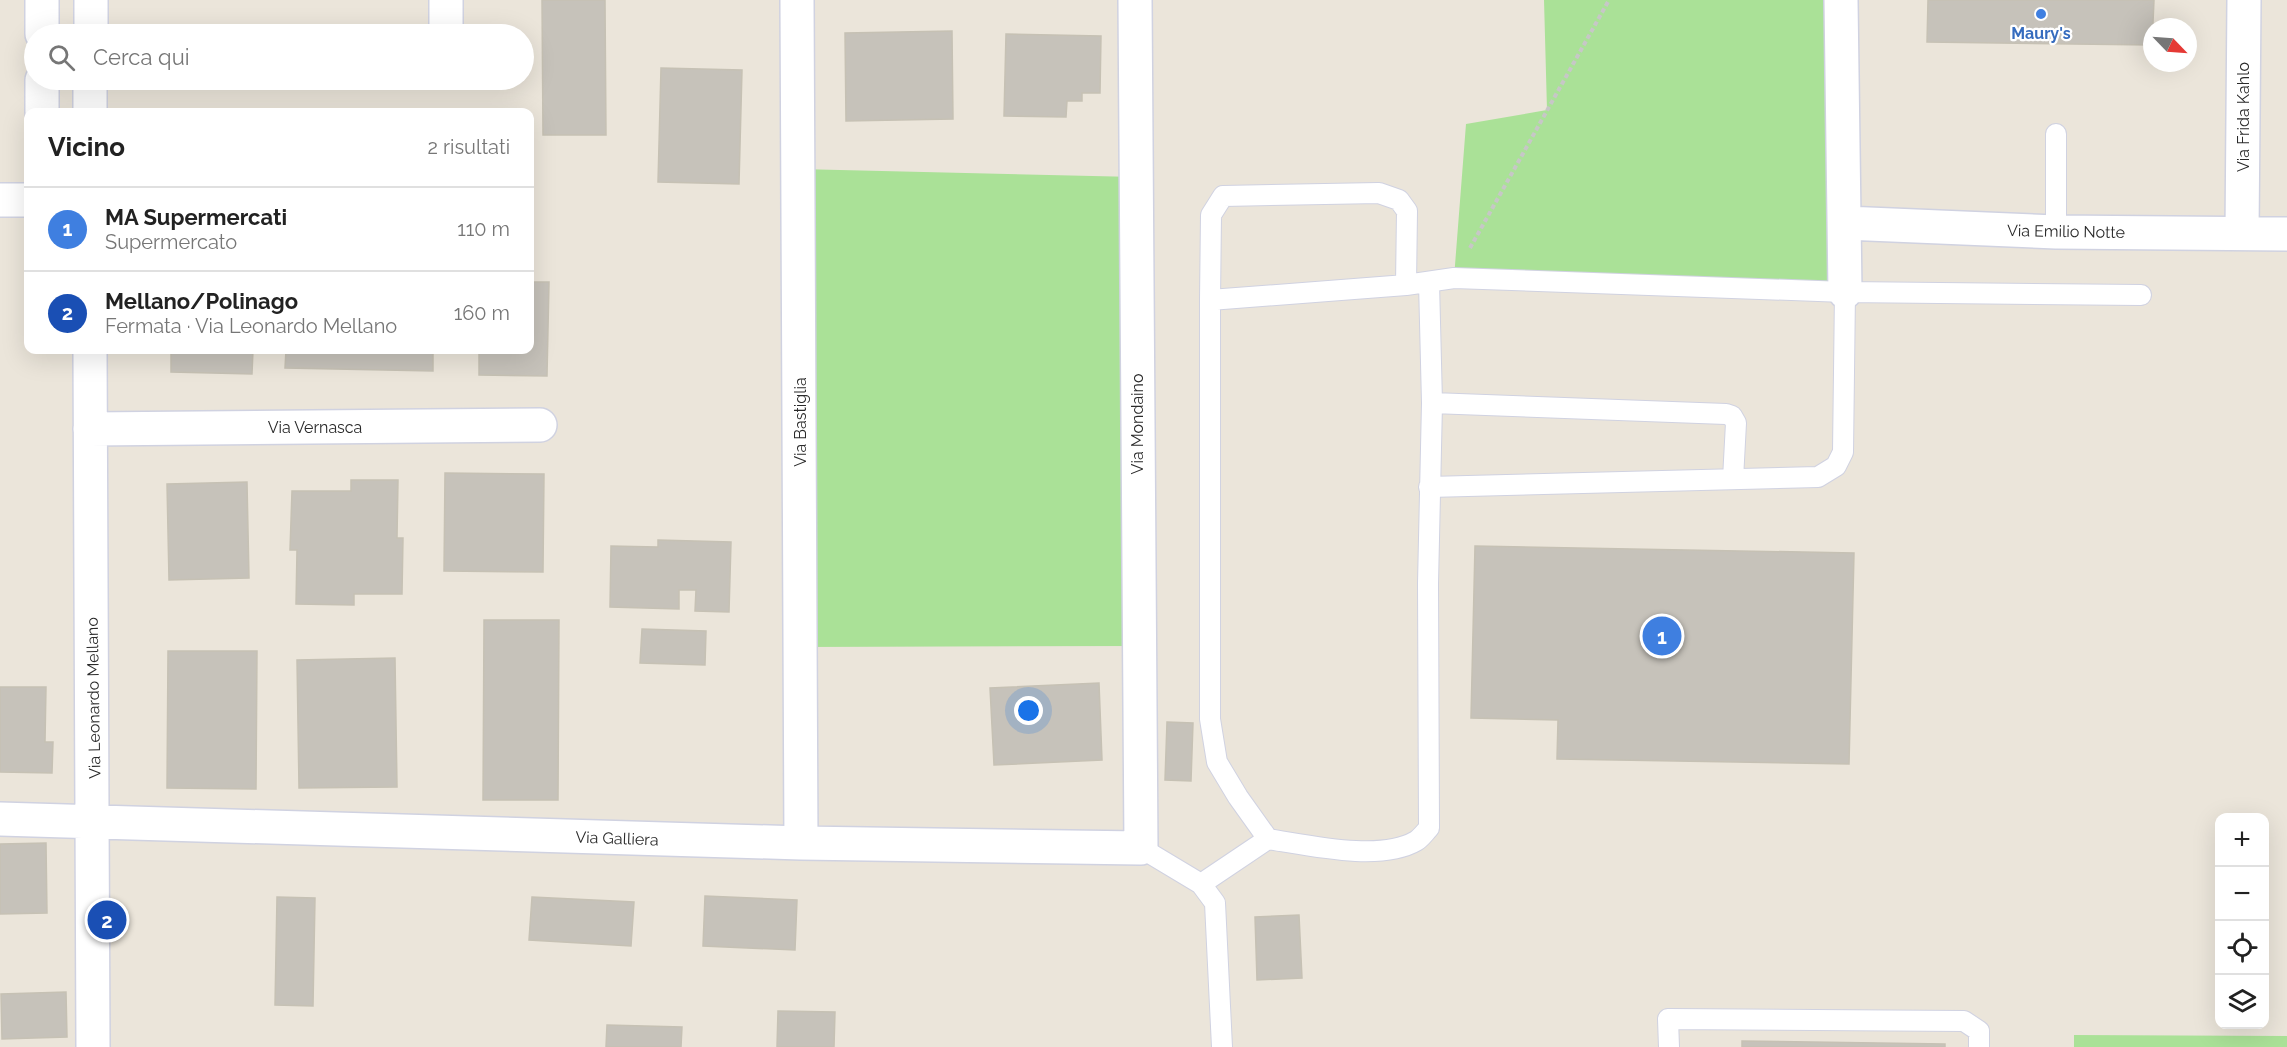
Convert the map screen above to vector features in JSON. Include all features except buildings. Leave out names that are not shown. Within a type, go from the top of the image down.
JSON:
[{"type":"street","points":[[42,0],[42,24]]},
{"type":"street","points":[[91,0],[91,24]]},
{"type":"street","points":[[446,0],[446,24]]},
{"type":"street","name":"Via Bastiglia","points":[[797,0],[801,843]]},
{"type":"street","name":"Via Mondaino","points":[[1135,0],[1141,848]]},
{"type":"street","points":[[1840,0],[1845,292]]},
{"type":"street","name":"Via Frida Kahlo","points":[[2242,233],[2244,0]]},
{"type":"street","points":[[42,90],[42,108]]},
{"type":"street","points":[[90,90],[90,108]]},
{"type":"street","points":[[0,200],[24,200]]},
{"type":"street","name":"Via Emilio Notte","points":[[1845,223],[2056,232],[2287,234]]},
{"type":"street","name":"Via Leonardo Mellano","points":[[90,354],[94,821],[93,1047]]},
{"type":"street","name":"Via Vernasca","points":[[90,429],[540,425]]},
{"type":"street","name":"Via Galliera","points":[[0,819],[801,843],[1141,848]]},
{"type":"lane","points":[[2056,134],[2056,232]]},
{"type":"lane","points":[[1268,840],[1217,762],[1210,718],[1211,215],[1223,196],[1379,193],[1399,200],[1407,211],[1406,285]]},
{"type":"lane","points":[[1210,300],[1406,285],[1454,278],[1845,292],[2141,295]]},
{"type":"lane","points":[[1202,884],[1268,840],[1350,851],[1385,849],[1417,841],[1429,828],[1429,487],[1432,403],[1429,282]]},
{"type":"lane","points":[[1429,487],[1818,477],[1836,466],[1843,452],[1845,292]]},
{"type":"lane","points":[[1432,403],[1726,414],[1732,416],[1736,423],[1733,479]]},
{"type":"lane","points":[[1141,848],[1202,884],[1215,903],[1222,1047]]},
{"type":"lane","points":[[1669,1047],[1668,1018],[1964,1021],[1979,1031],[1978,1047]]},
{"type":"path","points":[[1454,278],[1609,0]]},
{"type":"green space","points":[[1544,0],[1841,0],[1845,292],[1454,278],[1466,124],[1547,110]]},
{"type":"green space","points":[[798,169],[1136,177],[1139,646],[801,647]]},
{"type":"green space","points":[[2074,1035],[2287,1036],[2287,1047],[2074,1047]]},
{"type":"place","name":"Maury's","points":[[2041,14]]},
{"type":"place","name":"MA Supermercati","points":[[1662,636]]},
{"type":"place","name":"Mellano/Polinago","points":[[107,920]]}]
